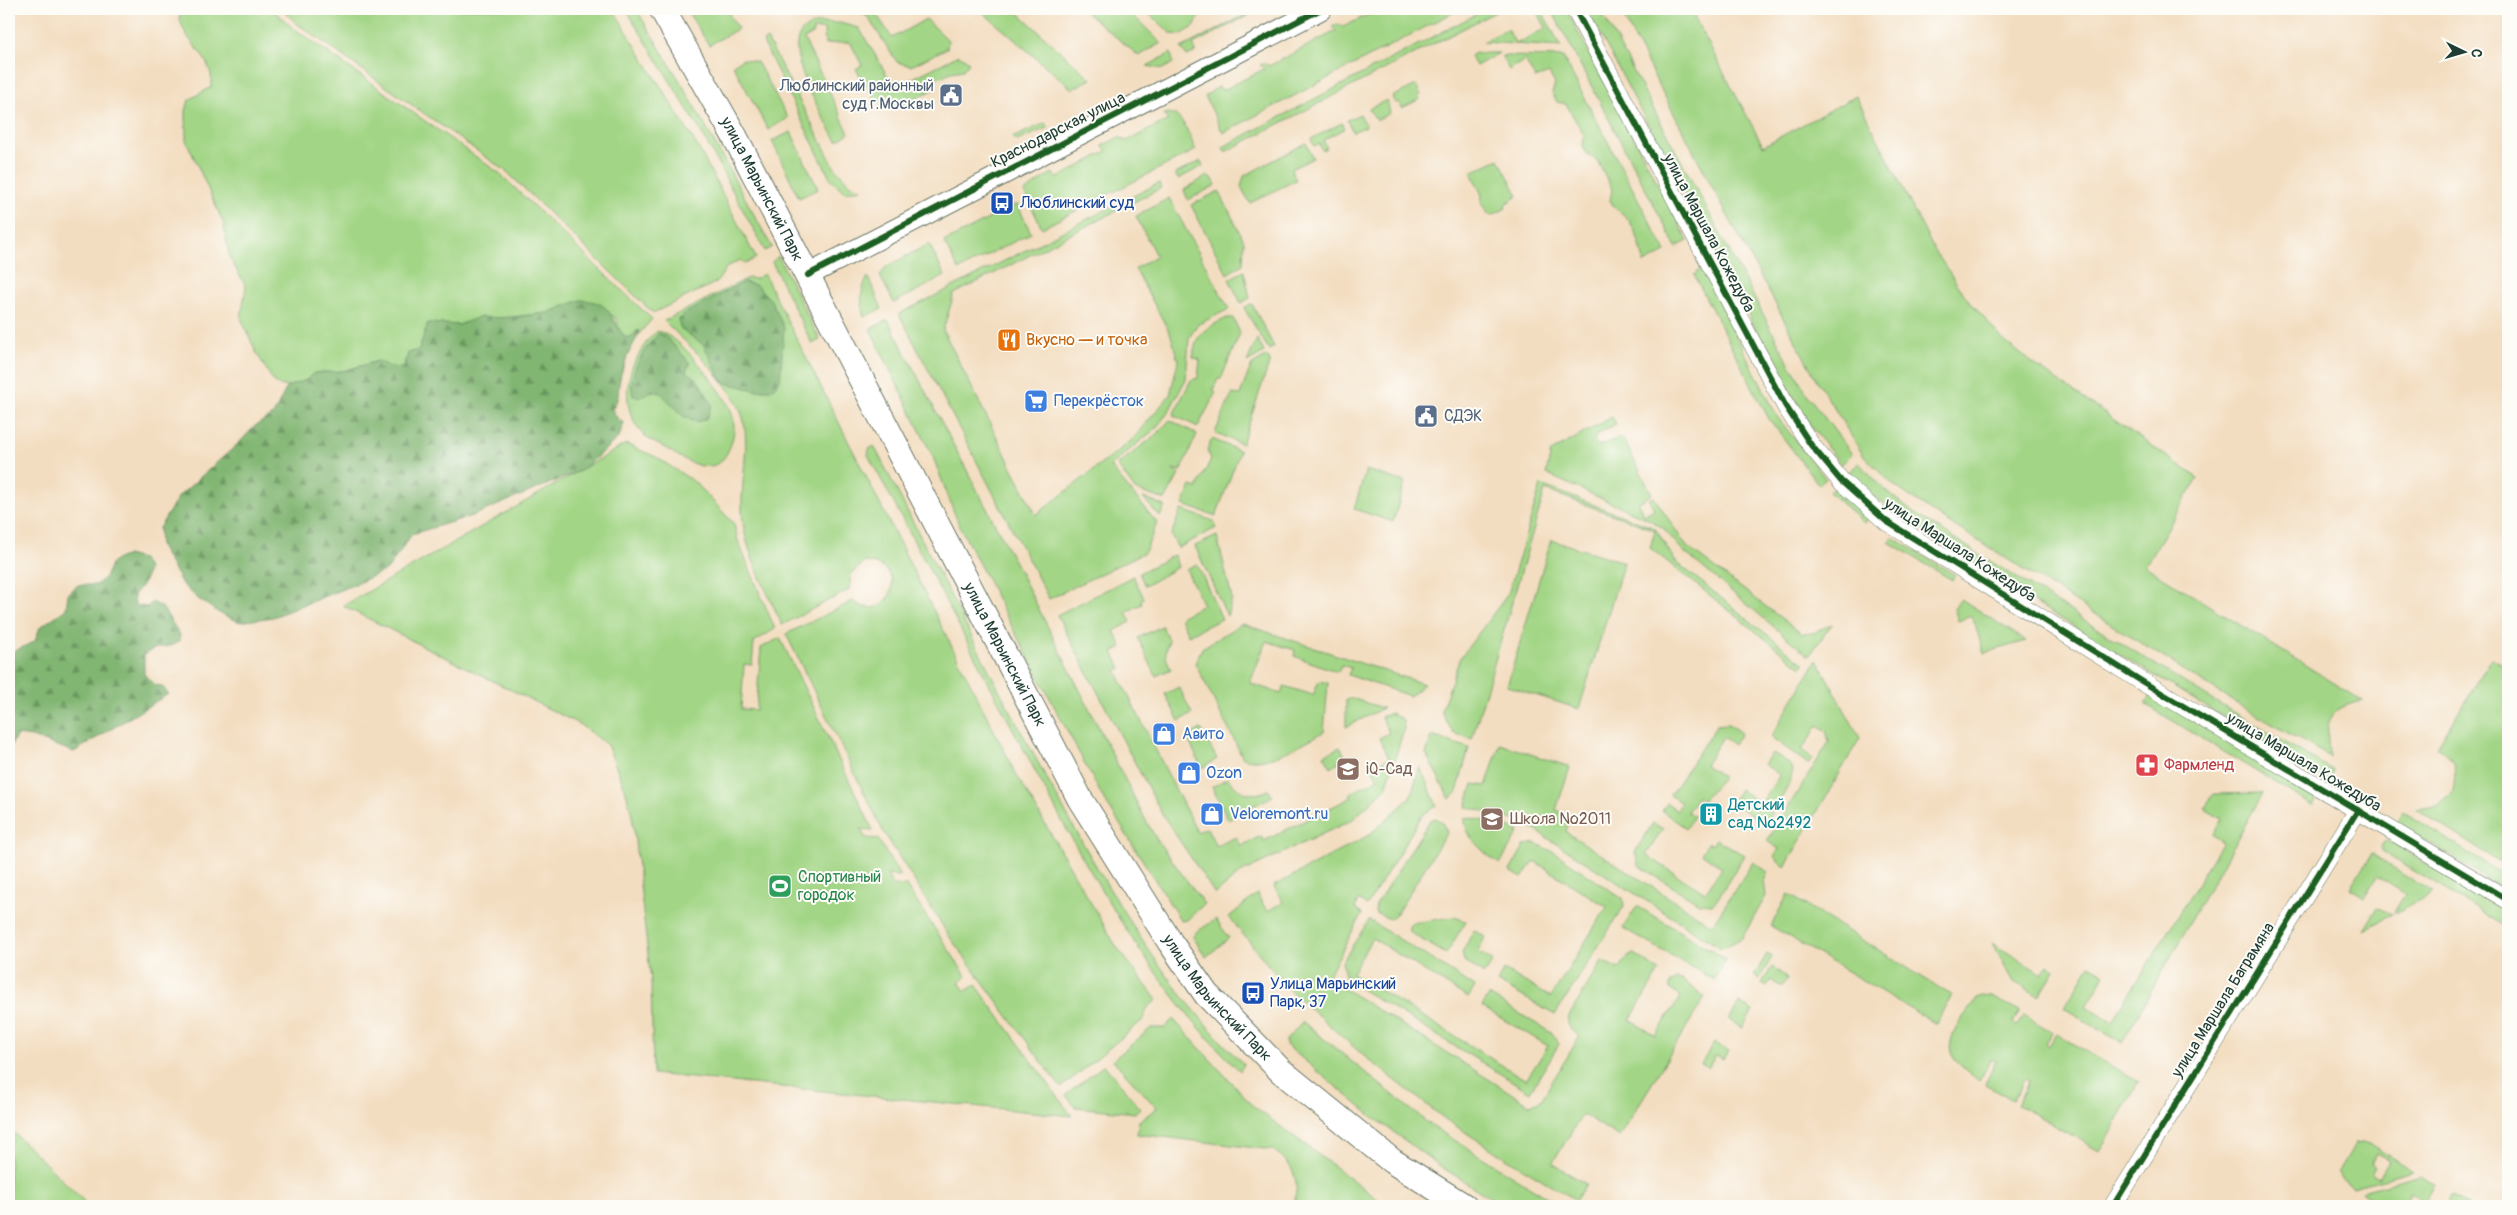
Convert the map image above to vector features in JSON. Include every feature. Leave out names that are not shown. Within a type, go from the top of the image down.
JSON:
[{"type":"main road","name":"улица Марьинский Парк","points":[[662,9],[734,135],[1080,799],[1190,972],[1206,994],[1282,1071],[1392,1161],[1464,1206]]},
{"type":"street","name":"Краснодарская улица","points":[[808,275],[1321,9]]},
{"type":"street","name":"улица Маршала Кожедуба","points":[[1575,9],[1785,405],[1812,445],[1841,481],[1886,521],[1962,570],[2152,688],[2508,900]]},
{"type":"street","name":"улица Маршала Баграмяна","points":[[2113,1206],[2358,810]]},
{"type":"green space","points":[[180,9],[272,9],[293,28],[499,173],[652,319],[639,334],[638,330],[633,336],[626,338],[620,331],[615,317],[581,300],[547,313],[497,318],[459,325],[428,323],[419,350],[405,359],[404,368],[390,367],[378,361],[343,371],[314,373],[306,380],[287,387],[275,384],[256,352],[241,318],[246,286],[230,259],[223,222],[186,140],[186,111],[189,100],[211,87],[211,76],[203,56],[184,29],[180,20]]},
{"type":"green space","points":[[282,9],[613,9],[699,149],[756,258],[745,264],[740,260],[727,267],[717,282],[653,313],[507,172],[296,23]]},
{"type":"green space","points":[[626,9],[636,9],[683,86],[772,247],[765,251],[700,130]]},
{"type":"green space","points":[[686,9],[726,9],[738,29],[709,45]]},
{"type":"green space","points":[[815,9],[873,9],[892,38],[926,19],[948,40],[947,48],[911,66],[897,62],[867,16],[855,11]]},
{"type":"green space","points":[[979,9],[1014,9],[1091,79],[1072,89]]},
{"type":"green space","points":[[1082,9],[1127,9],[1161,43],[1139,56]]},
{"type":"green space","points":[[1143,9],[1202,9],[1195,26],[1181,35],[1172,34]]},
{"type":"green space","points":[[1257,9],[1261,9],[1193,44],[1196,52],[1187,56],[1181,48]]},
{"type":"green space","points":[[1380,9],[1460,9],[1223,133],[1205,96],[1218,87],[1223,90],[1264,69],[1260,65],[1264,63],[1269,66],[1336,31],[1332,27],[1338,24],[1343,27]]},
{"type":"green space","points":[[1486,9],[1501,9],[1225,152],[1223,147]]},
{"type":"green space","points":[[1536,9],[1541,9],[1561,47],[1483,42],[1507,29],[1516,44],[1546,28]]},
{"type":"green space","points":[[1551,9],[1566,9],[1688,241],[1676,247]]},
{"type":"green space","points":[[1587,9],[1600,9],[1787,359],[1809,397],[1852,454],[1841,465],[1810,425],[1760,337]]},
{"type":"green space","points":[[1619,9],[1690,9],[1763,146],[1856,96],[1933,248],[1966,297],[2004,341],[2039,368],[2198,478],[2145,566],[2363,701],[2341,708],[2330,719],[2328,735],[2330,757],[2244,708],[1929,510],[1892,484],[1863,455],[1816,379]]},
{"type":"green space","points":[[818,23],[840,23],[859,28],[890,80],[905,82],[959,55],[969,62],[963,70],[951,72],[928,83],[932,90],[897,108],[875,100],[856,69],[862,65],[850,42],[825,44],[824,29],[813,29],[813,34],[804,39],[849,133],[837,141],[809,89],[798,59],[797,46],[799,36],[807,27]]},
{"type":"green space","points":[[767,39],[835,168],[851,185],[861,189],[845,192],[831,180],[763,42]]},
{"type":"green space","points":[[1171,53],[1173,63],[1163,69],[1147,66]]},
{"type":"green space","points":[[1476,53],[1499,53],[1476,66],[1470,56]]},
{"type":"green space","points":[[1502,56],[1563,57],[1666,252],[1644,263],[1640,244],[1631,224],[1613,205],[1610,200],[1612,189],[1597,160],[1587,154],[1583,147],[1584,135],[1566,104],[1557,102],[1552,93],[1555,84],[1549,73],[1535,78],[1525,60],[1509,70]]},
{"type":"green space","points":[[743,59],[757,62],[788,118],[768,130],[733,65]]},
{"type":"green space","points":[[1416,85],[1421,95],[1418,96],[1420,99],[1402,108],[1398,102],[1395,103],[1392,97]]},
{"type":"green space","points":[[1387,100],[1390,113],[1377,120],[1368,109]]},
{"type":"green space","points":[[1164,114],[1174,114],[1182,122],[1196,150],[1042,228],[1024,192],[1052,173],[1058,178],[1107,151],[1102,146],[1119,137],[1127,141],[1168,120]]},
{"type":"green space","points":[[1360,114],[1366,126],[1353,132],[1347,120]]},
{"type":"green space","points":[[1045,123],[1049,127],[1017,141],[1012,138]]},
{"type":"green space","points":[[1342,123],[1345,128],[1323,140],[1327,148],[1322,150],[1319,144],[1314,146],[1311,139]]},
{"type":"green space","points":[[791,132],[818,189],[799,198],[772,141]]},
{"type":"green space","points":[[1306,143],[1313,158],[1291,169],[1296,180],[1250,203],[1241,187],[1244,176]]},
{"type":"green space","points":[[1499,159],[1518,196],[1505,204],[1506,208],[1493,215],[1489,215],[1481,203],[1482,195],[1471,172]]},
{"type":"green space","points":[[1201,161],[1203,166],[1178,179],[1175,174]]},
{"type":"green space","points":[[1207,176],[1213,179],[1216,185],[1188,200],[1184,190]]},
{"type":"green space","points":[[1159,183],[1161,188],[954,294],[943,330],[1036,515],[1132,440],[1170,395],[1178,361],[1171,335],[1135,269],[1156,256],[1136,216],[1169,198],[1229,309],[1197,325],[1189,338],[1186,379],[1168,413],[1154,430],[1110,466],[1157,523],[1145,552],[1049,599],[899,314]]},
{"type":"green space","points":[[1219,191],[1244,241],[1243,264],[1227,274],[1191,205]]},
{"type":"green space","points":[[1017,204],[1031,233],[959,270],[944,242]]},
{"type":"green space","points":[[929,244],[945,276],[894,303],[880,276],[886,267]]},
{"type":"green space","points":[[778,256],[820,340],[812,344],[772,262]]},
{"type":"green space","points":[[1702,268],[1778,418],[1826,479],[1819,485],[1769,419],[1694,275]]},
{"type":"green space","points":[[1244,271],[1250,298],[1241,303],[1229,279]]},
{"type":"green space","points":[[764,274],[1016,774],[1116,946],[1157,1000],[1147,1008],[1144,1019],[1061,1088],[949,936],[883,831],[786,634],[853,601],[866,607],[877,607],[891,593],[892,583],[889,573],[880,566],[865,562],[851,574],[849,590],[782,625],[756,569],[743,525],[742,499],[745,433],[740,408],[711,367],[664,321],[748,278],[755,279]]},
{"type":"green space","points":[[868,277],[882,309],[864,317],[861,296]]},
{"type":"green space","points":[[744,282],[756,285],[771,300],[784,328],[780,380],[771,390],[755,390],[722,382],[704,345],[681,329],[678,320],[686,313]]},
{"type":"green space","points":[[581,300],[592,301],[605,308],[626,338],[633,336],[638,330],[639,334],[623,367],[618,397],[612,409],[617,418],[624,423],[619,437],[582,470],[472,516],[412,534],[388,569],[273,617],[240,622],[219,613],[197,598],[182,584],[160,546],[159,528],[179,496],[239,443],[255,426],[273,415],[287,387],[306,380],[314,373],[343,371],[378,361],[390,367],[404,368],[408,353],[419,350],[428,323],[459,325],[479,317],[511,318],[547,313]]},
{"type":"green space","points":[[1252,304],[1274,347],[1269,350],[1244,308]]},
{"type":"green space","points":[[1227,318],[1233,318],[1240,333],[1221,379],[1218,379],[1213,390],[1216,392],[1198,427],[1173,415],[1191,380],[1198,378],[1200,360],[1193,357],[1196,341],[1207,328]]},
{"type":"green space","points":[[888,320],[1016,564],[1145,819],[1157,840],[1204,904],[1187,920],[1181,921],[1102,796],[959,525],[933,457],[870,329]]},
{"type":"green space","points":[[658,331],[667,335],[684,348],[714,383],[731,410],[734,423],[733,437],[725,456],[719,463],[711,466],[693,464],[647,438],[633,420],[628,399],[629,377],[637,357],[649,339]]},
{"type":"green space","points":[[659,333],[668,339],[690,363],[686,371],[697,379],[712,404],[707,418],[698,422],[683,416],[661,393],[652,391],[640,397],[633,396],[632,379],[638,362]]},
{"type":"green space","points":[[1257,339],[1264,352],[1247,362]]},
{"type":"green space","points":[[1267,356],[1270,361],[1242,444],[1215,433],[1232,394],[1240,395],[1251,366]]},
{"type":"green space","points":[[1612,417],[1616,424],[1598,434],[1594,440],[1598,446],[1622,437],[1652,494],[1638,503],[1644,515],[1654,509],[1649,499],[1654,497],[1686,546],[1802,634],[1813,633],[1832,624],[1809,656],[1683,551],[1663,528],[1652,521],[1546,474],[1551,452]]},
{"type":"green space","points":[[1170,420],[1197,434],[1181,471],[1174,469],[1173,471],[1180,473],[1165,500],[1135,490],[1117,465],[1157,434]]},
{"type":"green space","points":[[1212,439],[1240,451],[1216,516],[1183,505],[1191,486],[1197,488],[1211,459],[1207,450]]},
{"type":"green space","points":[[626,444],[656,457],[696,483],[734,524],[738,541],[775,629],[754,642],[752,665],[744,664],[741,709],[756,710],[761,648],[780,638],[873,830],[860,829],[866,838],[878,839],[900,876],[887,875],[893,885],[906,886],[967,977],[959,982],[965,991],[976,985],[1072,1116],[653,1074],[651,981],[632,815],[625,788],[607,745],[579,724],[343,606]]},
{"type":"green space","points":[[874,446],[999,689],[1091,858],[1136,932],[1169,979],[1229,1050],[1244,1064],[1240,1071],[1172,995],[1142,954],[1088,867],[868,455],[869,449]]},
{"type":"green space","points":[[1859,463],[1884,489],[1912,512],[2209,698],[2334,771],[2328,781],[1961,558],[1872,495],[1849,472]]},
{"type":"green space","points":[[1366,470],[1405,482],[1393,522],[1354,509]]},
{"type":"green space","points":[[1541,485],[1655,528],[1675,561],[1804,664],[1801,667],[1650,548],[1655,530],[1545,490],[1472,739],[1453,733],[1441,711],[1460,658],[1508,594]]},
{"type":"green space","points":[[1834,487],[1869,518],[1864,523],[1829,492]]},
{"type":"green space","points":[[1143,498],[1165,506],[1160,517]]},
{"type":"green space","points":[[1181,510],[1214,521],[1216,528],[1178,548],[1171,535]]},
{"type":"green space","points":[[1217,536],[1232,599],[1227,616],[1195,546]]},
{"type":"green space","points":[[1892,537],[1955,575],[1952,580],[1889,542]]},
{"type":"green space","points":[[1551,540],[1624,562],[1579,709],[1507,686]]},
{"type":"green space","points":[[127,555],[142,559],[148,568],[145,581],[134,595],[135,605],[147,607],[152,602],[162,607],[180,635],[179,642],[156,648],[144,656],[144,674],[154,685],[162,686],[168,694],[74,752],[32,737],[17,735],[9,748],[9,654],[35,641],[40,627],[66,609],[68,594],[78,585],[96,585],[105,577],[113,561]]},
{"type":"green space","points":[[1174,555],[1178,567],[1145,586],[1139,573]]},
{"type":"green space","points":[[1197,564],[1222,619],[1188,635],[1180,617],[1203,605],[1186,569]]},
{"type":"green space","points":[[1133,576],[1144,598],[1141,600],[1142,604],[1126,612],[1131,622],[1114,631],[1122,647],[1113,652],[1121,668],[1116,671],[1197,832],[1207,828],[1216,846],[1236,837],[1241,846],[1261,836],[1264,841],[1352,797],[1350,793],[1378,779],[1371,766],[1389,758],[1379,738],[1389,733],[1381,717],[1391,713],[1403,720],[1404,729],[1386,788],[1352,820],[1242,872],[1215,894],[1162,814],[1057,615]]},
{"type":"green space","points":[[1961,599],[2026,641],[1984,653],[1972,616],[1958,621],[1954,608]]},
{"type":"green space","points":[[1241,624],[1424,684],[1410,696],[1348,675],[1351,668],[1341,665],[1338,672],[1294,656],[1295,650],[1266,641],[1250,683],[1281,694],[1284,686],[1313,695],[1319,681],[1328,683],[1324,732],[1274,757],[1253,760],[1243,758],[1195,663],[1202,648]]},
{"type":"green space","points":[[1162,626],[1169,641],[1166,655],[1171,669],[1156,676],[1138,638]]},
{"type":"green space","points":[[2491,658],[2508,668],[2508,867],[2416,809],[2438,806],[2452,794],[2455,779],[2454,767],[2444,751],[2437,747]]},
{"type":"green space","points":[[1817,660],[1860,738],[1785,867],[1774,857],[1779,849],[1767,841],[1829,742],[1826,731],[1818,725],[1802,750],[1812,758],[1808,764],[1771,737]]},
{"type":"green space","points":[[1179,687],[1192,714],[1179,721],[1165,694]]},
{"type":"green space","points":[[2150,695],[2318,797],[2313,806],[2145,704]]},
{"type":"green space","points":[[1351,698],[1383,708],[1346,727],[1346,700]]},
{"type":"green space","points":[[1728,724],[1741,733],[1734,745],[1723,737],[1705,765],[1723,777],[1703,800],[1697,797],[1687,812],[1694,816],[1686,828],[1662,811],[1667,803],[1677,810],[1681,803],[1670,795],[1717,725]]},
{"type":"green space","points":[[1201,729],[1217,759],[1202,768],[1187,737]]},
{"type":"green space","points":[[1432,736],[1469,748],[1457,792],[1450,799],[1426,754]]},
{"type":"green space","points":[[1500,744],[1570,767],[1556,810],[1570,817],[1566,832],[1712,925],[1753,862],[1768,872],[1764,881],[1766,896],[1742,938],[1723,948],[1719,947],[1527,825],[1497,814],[1466,807],[1473,784],[1486,786]]},
{"type":"green space","points":[[1340,747],[1347,759],[1331,767],[1324,755]]},
{"type":"green space","points":[[1772,753],[1788,763],[1792,773],[1783,796],[1764,823],[1737,806],[1738,804],[1733,800],[1740,790],[1761,803],[1780,775],[1764,764]]},
{"type":"green space","points":[[1420,767],[1437,806],[1422,815],[1367,906],[1358,900],[1355,908],[1362,914],[1327,978],[1530,1105],[1541,1100],[1580,1036],[1571,1029],[1568,1024],[1568,1018],[1602,961],[1619,969],[1629,955],[1635,954],[1659,971],[1630,1020],[1656,1036],[1680,997],[1670,989],[1670,984],[1676,979],[1682,980],[1705,997],[1619,1137],[1583,1114],[1552,1163],[1586,1184],[1576,1200],[1445,1119],[1364,1056],[1287,988],[1229,917],[1257,894],[1267,911],[1283,903],[1274,886],[1369,835],[1410,798]]},
{"type":"green space","points":[[1228,778],[1236,787],[1246,793],[1257,794],[1268,790],[1273,796],[1228,819],[1212,787]]},
{"type":"green space","points":[[2263,793],[2122,1043],[2064,1008],[2090,965],[2105,974],[2086,1006],[2112,1022],[2223,842],[2212,835],[2222,818],[2205,808],[2214,794]]},
{"type":"green space","points":[[2402,811],[2508,878],[2508,893],[2397,822]]},
{"type":"green space","points":[[1465,817],[1497,823],[1519,831],[1500,864],[1488,856],[1476,844],[1465,824]]},
{"type":"green space","points":[[1436,818],[1443,824],[1447,832],[1397,913],[1390,919],[1375,913],[1376,905],[1430,820]]},
{"type":"green space","points":[[1653,823],[1663,829],[1646,855],[1705,893],[1722,867],[1701,853],[1708,843],[1712,845],[1716,839],[1744,855],[1717,900],[1712,904],[1699,903],[1639,866],[1635,852]]},
{"type":"green space","points":[[2386,840],[2508,913],[2508,928],[2381,851],[2381,846]]},
{"type":"green space","points":[[1534,843],[1554,852],[1623,899],[1624,906],[1555,1015],[1497,982],[1504,970],[1551,997],[1607,907],[1534,861],[1522,878],[1510,871],[1524,846]]},
{"type":"green space","points":[[2372,854],[2433,893],[2393,914],[2405,894],[2377,876],[2364,897],[2350,888]]},
{"type":"green space","points":[[1788,894],[1951,995],[1936,1024],[1771,926]]},
{"type":"green space","points":[[1637,906],[1726,959],[1714,980],[1623,928]]},
{"type":"green space","points":[[2378,907],[2392,915],[2364,930]]},
{"type":"green space","points":[[1454,917],[1466,921],[1446,954],[1409,932],[1409,926],[1412,923]]},
{"type":"green space","points":[[1216,919],[1229,938],[1206,957],[1193,937],[1195,933]]},
{"type":"green space","points":[[1369,920],[1475,987],[1468,998],[1372,938],[1352,973],[1526,1080],[1548,1046],[1482,1007],[1489,995],[1553,1034],[1559,1044],[1530,1092],[1346,980],[1342,962]]},
{"type":"green space","points":[[1474,930],[1485,937],[1478,952],[1493,961],[1484,974],[1464,961],[1462,953]]},
{"type":"green space","points":[[1992,943],[2042,974],[2048,964],[2055,970],[2039,996],[2014,982]]},
{"type":"green space","points":[[1767,954],[1772,957],[1759,979],[1754,976]]},
{"type":"green space","points":[[1772,967],[1787,979],[1781,987],[1771,980],[1767,986],[1762,983]]},
{"type":"green space","points":[[1982,996],[1992,997],[2020,1011],[2013,1023],[2017,1026],[2024,1015],[2052,1032],[2045,1043],[2048,1045],[2056,1034],[2139,1082],[2100,1151],[2017,1104],[2029,1081],[2025,1079],[2013,1100],[1985,1084],[1996,1061],[1992,1059],[1979,1081],[1953,1057],[1951,1042],[1953,1034],[1977,998]]},
{"type":"green space","points":[[1739,1003],[1753,1011],[1742,1028],[1729,1020]]},
{"type":"green space","points":[[1173,1019],[1253,1106],[1387,1206],[1293,1206],[1296,1189],[1294,1174],[1286,1161],[1273,1150],[1137,1134],[1139,1121],[1157,1108],[1113,1060],[1151,1028],[1165,1028]]},
{"type":"green space","points":[[1303,1022],[1430,1125],[1561,1206],[1503,1206],[1440,1166],[1373,1117],[1286,1045],[1286,1040]]},
{"type":"green space","points":[[1714,1043],[1728,1051],[1723,1059],[1716,1055],[1708,1068],[1701,1064]]},
{"type":"green space","points":[[1104,1065],[1140,1108],[1135,1113],[1075,1107],[1066,1095]]},
{"type":"green space","points":[[9,1128],[86,1203],[86,1206],[9,1206]]},
{"type":"green space","points":[[2355,1144],[2370,1144],[2413,1171],[2353,1187],[2341,1179],[2338,1173]],"holes":[[[2376,1153],[2389,1160],[2379,1177],[2372,1173],[2376,1166],[2371,1163]]]},
{"type":"green space","points":[[2421,1175],[2435,1184],[2425,1201],[2411,1192],[2402,1206],[2377,1206],[2362,1191]]},
{"type":"green space","points":[[2452,1195],[2470,1206],[2445,1206]]},
{"type":"cycle path","points":[[808,275],[1321,9]]},
{"type":"cycle path","points":[[1575,9],[1785,405],[1811,445],[1841,481],[1886,521],[2143,682],[2508,900]]},
{"type":"cycle path","points":[[2113,1206],[2358,810]]},
{"type":"place","name":"Люблинский районный суд г.Москвы","points":[[951,95]]},
{"type":"place","name":"Люблинский суд","points":[[1002,203]]},
{"type":"place","name":"Вкусно — и точка","points":[[1009,340]]},
{"type":"place","name":"Перекрёсток","points":[[1036,401]]},
{"type":"place","name":"СДЭК","points":[[1426,416]]},
{"type":"place","name":"Авито","points":[[1164,734]]},
{"type":"place","name":"Фармленд","points":[[2147,765]]},
{"type":"place","name":"iQ-Сад","points":[[1348,769]]},
{"type":"place","name":"Ozon","points":[[1189,773]]},
{"type":"place","name":"Veloremont.ru","points":[[1212,814]]},
{"type":"place","name":"Детский сад №2492","points":[[1711,814]]},
{"type":"place","name":"Школа №2011","points":[[1492,819]]},
{"type":"place","name":"Спортивный городок","points":[[780,886]]},
{"type":"place","name":"Улица Марьинский Парк, 37","points":[[1253,993]]}]
